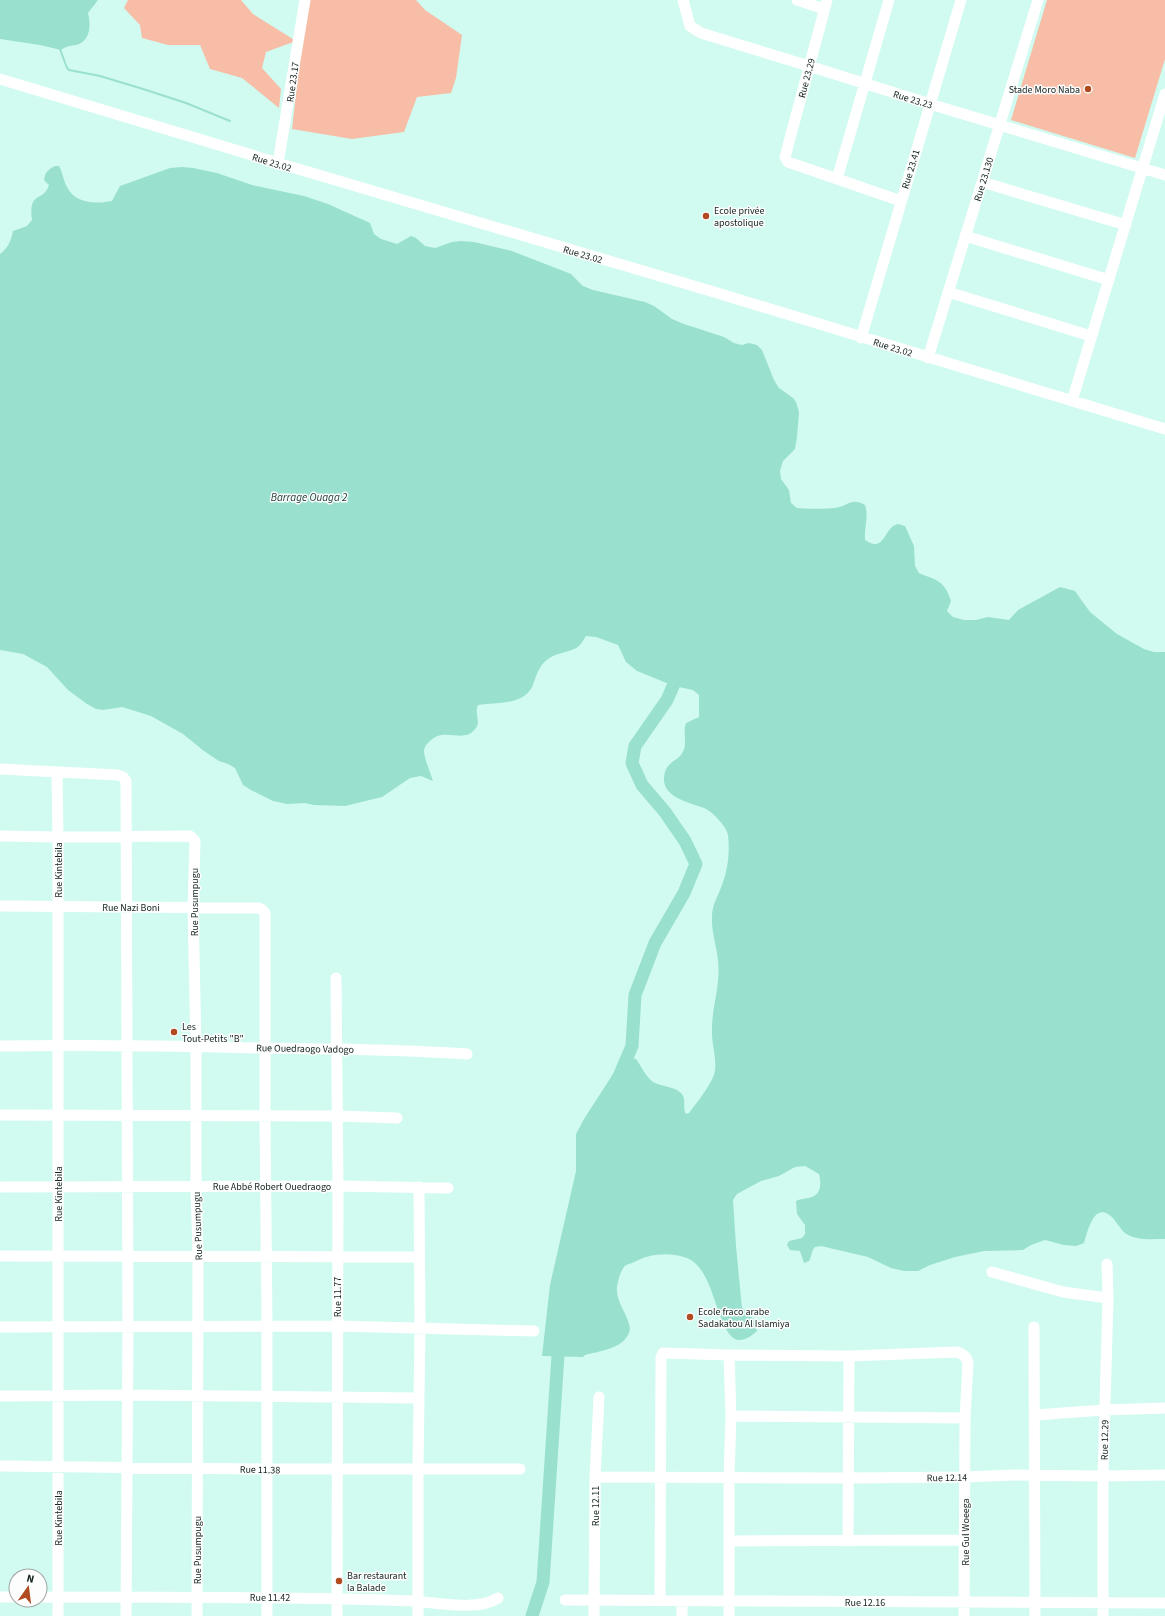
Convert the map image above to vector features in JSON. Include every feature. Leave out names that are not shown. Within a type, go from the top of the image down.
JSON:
[{"type":"street","name":"Rue 23.17","points":[[278,164],[305,0]]},
{"type":"street","name":"Rue 23.23","points":[[683,0],[690,26],[696,31],[1000,126],[1165,175]]},
{"type":"street","points":[[797,0],[826,4]]},
{"type":"street","points":[[889,0],[837,179],[901,201]]},
{"type":"street","name":"Rue 23.41","points":[[861,338],[961,0]]},
{"type":"street","name":"Rue 23.130","points":[[928,358],[1038,0]]},
{"type":"street","name":"Rue 23.29","points":[[826,4],[785,157],[788,162],[837,179]]},
{"type":"street","name":"Rue 23.02","points":[[0,78],[278,164],[714,292],[861,338],[1165,429]]},
{"type":"street","points":[[1072,401],[1165,94]]},
{"type":"street","points":[[982,182],[1126,225]]},
{"type":"street","points":[[965,236],[1109,280]]},
{"type":"street","points":[[948,292],[1091,336]]},
{"type":"street","points":[[0,769],[118,775],[123,776],[126,781],[126,1045],[128,1186],[126,1616]]},
{"type":"street","name":"Rue Kintebila","points":[[56,773],[58,837],[58,1616]]},
{"type":"street","points":[[0,836],[126,837]]},
{"type":"street","name":"Rue Pusumpugu","points":[[126,837],[192,837],[195,841],[193,908],[198,1256],[197,1616]]},
{"type":"street","name":"Rue Nazi Boni","points":[[0,906],[261,908],[265,913],[265,1048]]},
{"type":"street","name":"Rue 11.77","points":[[336,978],[338,1186],[337,1616]]},
{"type":"street","name":"Rue Ouedraogo Vadogo","points":[[0,1046],[126,1045],[337,1048],[417,1050],[466,1054]]},
{"type":"street","points":[[265,1048],[268,1327],[267,1616]]},
{"type":"street","points":[[0,1116],[337,1116],[397,1118]]},
{"type":"street","name":"Rue Abbé Robert Ouedraogo","points":[[0,1187],[338,1186],[448,1188]]},
{"type":"street","points":[[418,1616],[420,1327],[419,1187]]},
{"type":"street","points":[[0,1256],[419,1257]]},
{"type":"street","name":"Rue 12.29","points":[[1103,1616],[1104,1410],[1108,1298],[1106,1264]]},
{"type":"street","points":[[992,1272],[1063,1292],[1108,1298]]},
{"type":"street","points":[[0,1327],[198,1325],[268,1327],[337,1326],[534,1331]]},
{"type":"street","points":[[1034,1327],[1036,1475],[1035,1616]]},
{"type":"street","points":[[660,1600],[662,1355],[665,1352],[729,1355],[849,1356],[848,1541]]},
{"type":"street","name":"Rue Gul Woeega","points":[[849,1356],[957,1352],[963,1354],[967,1358],[965,1418],[964,1616]]},
{"type":"street","points":[[729,1355],[731,1416],[729,1616]]},
{"type":"street","points":[[0,1396],[127,1395],[419,1398]]},
{"type":"street","name":"Rue 12.11","points":[[594,1616],[595,1477],[599,1397]]},
{"type":"street","points":[[1035,1415],[1104,1410],[1165,1408]]},
{"type":"street","points":[[731,1416],[965,1418]]},
{"type":"street","name":"Rue 11.38","points":[[0,1466],[127,1466],[267,1469],[520,1469]]},
{"type":"street","name":"Rue 12.14","points":[[595,1477],[965,1478],[1036,1475],[1165,1475]]},
{"type":"street","points":[[730,1541],[965,1540]]},
{"type":"street","name":"Rue 11.42","points":[[48,1597],[337,1598],[418,1601],[444,1605],[491,1603],[498,1598]]},
{"type":"street","name":"Rue 12.16","points":[[565,1600],[964,1603],[1104,1602],[1165,1604]]},
{"type":"street","points":[[682,1601],[682,1616]]},
{"type":"shaded area","points":[[128,0],[241,0],[253,14],[296,41],[266,52],[262,68],[281,89],[279,108],[242,78],[210,69],[200,45],[168,45],[142,38],[140,25],[124,8]]},
{"type":"shaded area","points":[[310,0],[416,0],[425,10],[462,35],[456,78],[451,93],[417,97],[404,132],[352,139],[292,129],[303,33]]},
{"type":"shaded area","name":"Stade Moro Naba","points":[[1047,0],[1165,0],[1165,59],[1135,158],[1011,120]]},
{"type":"water","points":[[0,0],[98,0],[88,13],[90,22],[89,32],[85,40],[81,43],[61,50],[0,39]]},
{"type":"water","name":"Barrage Ouaga 2","points":[[55,166],[59,166],[71,193],[75,197],[87,202],[112,201],[120,186],[170,168],[193,168],[217,173],[252,185],[304,196],[328,204],[370,223],[374,234],[381,239],[397,244],[411,236],[416,238],[425,246],[435,248],[452,242],[461,241],[474,242],[512,251],[571,274],[583,286],[593,290],[645,302],[654,306],[672,319],[724,337],[734,343],[742,345],[749,343],[757,345],[762,350],[774,380],[779,388],[793,398],[799,412],[795,449],[783,461],[780,471],[781,479],[789,490],[791,503],[797,508],[835,508],[853,502],[861,503],[865,505],[866,509],[865,540],[875,544],[882,541],[889,530],[894,526],[898,524],[905,526],[914,546],[915,566],[919,573],[940,582],[946,589],[951,601],[947,611],[953,617],[964,620],[976,620],[988,617],[1009,620],[1018,610],[1060,587],[1075,591],[1090,612],[1117,634],[1144,649],[1154,652],[1165,652],[1165,1239],[1144,1239],[1129,1236],[1123,1231],[1115,1220],[1103,1212],[1098,1213],[1092,1221],[1084,1243],[1076,1246],[1064,1245],[1045,1240],[1031,1245],[1023,1250],[984,1251],[955,1257],[930,1265],[918,1271],[904,1271],[891,1268],[868,1257],[821,1246],[815,1247],[809,1261],[804,1263],[800,1251],[790,1250],[787,1245],[789,1241],[802,1238],[805,1234],[805,1225],[797,1214],[796,1201],[810,1198],[818,1193],[820,1180],[819,1174],[805,1166],[795,1167],[779,1176],[761,1181],[737,1194],[733,1200],[742,1308],[754,1320],[757,1331],[748,1338],[737,1340],[731,1336],[725,1327],[708,1282],[696,1264],[687,1258],[680,1256],[659,1254],[645,1257],[627,1265],[621,1271],[617,1285],[617,1293],[630,1329],[626,1338],[621,1343],[583,1357],[542,1356],[550,1285],[576,1171],[576,1134],[584,1119],[622,1060],[629,1058],[636,1059],[650,1080],[660,1085],[675,1089],[681,1093],[684,1098],[684,1109],[686,1114],[689,1113],[703,1095],[714,1075],[715,1060],[712,1024],[719,970],[712,927],[712,912],[727,867],[729,854],[728,835],[722,824],[711,812],[683,801],[670,793],[664,780],[665,772],[668,767],[681,755],[685,747],[686,723],[699,717],[699,695],[693,690],[674,686],[637,671],[626,662],[618,645],[596,637],[586,636],[576,648],[556,655],[545,661],[539,669],[530,690],[525,695],[518,699],[503,703],[478,705],[477,725],[471,733],[459,736],[440,735],[428,743],[424,749],[424,754],[433,781],[421,776],[410,778],[382,797],[345,806],[314,805],[305,803],[287,804],[273,801],[243,785],[235,768],[219,761],[183,734],[151,716],[122,707],[103,710],[96,709],[68,690],[47,667],[23,654],[0,650],[0,254],[9,244],[13,231],[27,226],[32,220],[32,204],[34,200],[46,190],[49,185],[44,180],[45,175]]},
{"type":"waterway","points":[[60,49],[69,70],[100,76],[143,89],[186,103],[230,121]]},
{"type":"waterway","points":[[620,1074],[632,1046],[635,995],[655,943],[684,893],[696,864],[685,841],[665,812],[642,785],[632,763],[635,746],[667,700],[680,670]]},
{"type":"waterway","points":[[532,1616],[543,1582],[559,1340]]},
{"type":"place","name":"Stade Moro Naba","points":[[1088,89]]},
{"type":"place","name":"Ecole privée apostolique","points":[[706,216]]},
{"type":"place","name":"Les Tout-Petits \"B\"","points":[[174,1032]]},
{"type":"place","name":"Ecole fraco arabe Sadakatou Al Islamiya","points":[[690,1317]]},
{"type":"place","name":"Bar restaurant la Balade","points":[[339,1581]]}]
